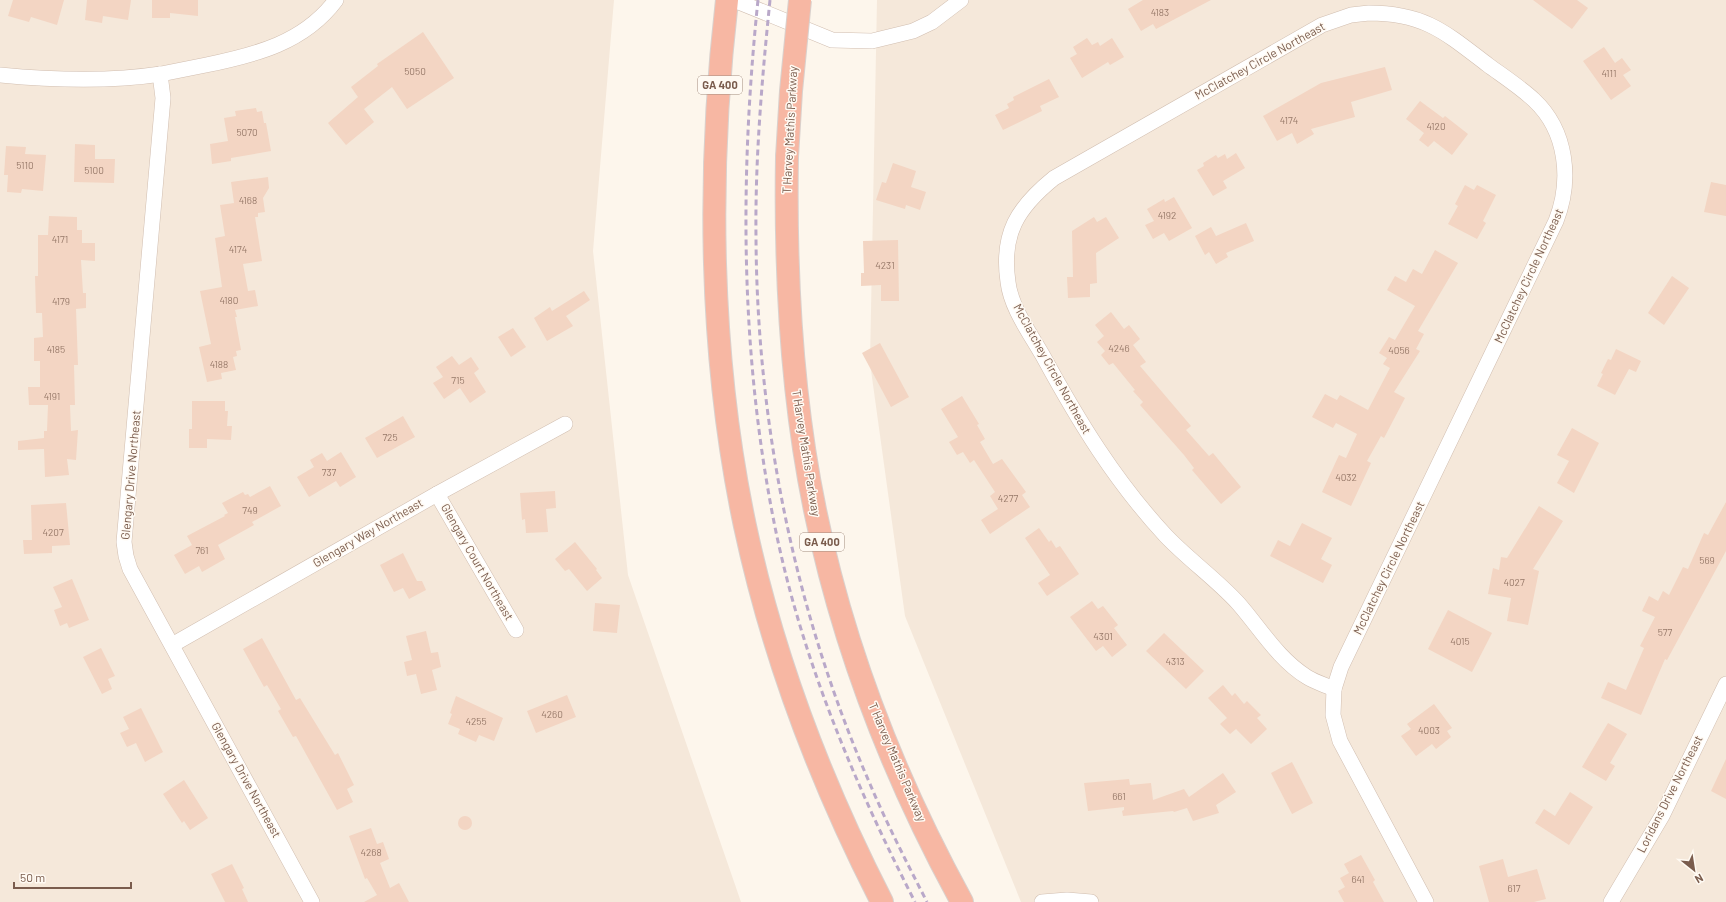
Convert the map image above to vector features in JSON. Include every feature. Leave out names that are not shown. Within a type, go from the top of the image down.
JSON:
[{"type":"highway","name":"GA 400","points":[[727,0],[719,96],[715,238],[723,384],[745,524],[762,596],[781,663],[833,799],[882,902]]},
{"type":"highway","name":"T Harvey Mathis Parkway","points":[[800,0],[791,92],[786,236],[794,369],[803,443],[814,510],[831,578],[849,640],[873,706],[904,784],[962,902]]},
{"type":"street","points":[[0,75],[30,78],[109,78],[160,74],[249,56],[272,48],[293,37],[315,22],[336,0]]},
{"type":"street","points":[[734,0],[832,40],[872,41],[913,31],[932,22],[961,0]]},
{"type":"street","name":"McClatchey Circle Northeast","points":[[1334,689],[1307,677],[1284,659],[1237,603],[1167,536],[1119,480],[1081,425],[1016,309],[1008,284],[1006,256],[1010,234],[1020,213],[1033,195],[1054,178],[1322,25],[1351,15],[1386,13],[1417,19],[1445,32],[1534,101],[1549,119],[1559,139],[1565,162],[1566,186],[1562,206],[1556,221],[1341,667],[1334,689],[1333,715],[1340,741],[1426,902]]},
{"type":"street","name":"Glengary Drive Northeast","points":[[160,74],[163,98],[124,542],[126,556],[130,569],[312,902]]},
{"type":"street","name":"Glengary Way Northeast","points":[[172,645],[437,494],[565,424]]},
{"type":"street","name":"Glengary Court Northeast","points":[[437,494],[516,630]]},
{"type":"street","name":"Loridans Drive Northeast","points":[[1611,902],[1662,816],[1726,684]]},
{"type":"street","points":[[1042,902],[1067,900],[1091,902]]},
{"type":"shaded area","points":[[0,0],[614,0],[593,251],[628,575],[741,902],[0,902]]},
{"type":"shaded area","points":[[877,0],[1726,0],[1726,902],[1021,902],[905,616],[870,363]]},
{"type":"building","points":[[13,0],[64,0],[57,25],[31,17],[29,22],[8,16]]},
{"type":"building","points":[[87,0],[131,0],[128,20],[103,16],[102,23],[85,20]]},
{"type":"building","points":[[152,0],[198,0],[198,16],[170,13],[170,18],[152,18]]},
{"type":"building","points":[[1143,0],[1211,0],[1156,29],[1153,24],[1141,31],[1128,9]]},
{"type":"building","points":[[1533,0],[1577,0],[1588,8],[1572,29]]},
{"type":"building","points":[[423,32],[454,78],[407,109],[392,87],[364,109],[374,122],[346,145],[328,123],[358,97],[351,87],[378,66],[377,64]]},
{"type":"building","points":[[1087,38],[1092,45],[1098,42],[1100,46],[1112,38],[1124,57],[1110,65],[1108,62],[1082,78],[1070,58],[1077,54],[1073,47]]},
{"type":"building","points":[[1604,47],[1615,63],[1622,58],[1631,70],[1623,75],[1631,86],[1611,100],[1583,61]]},
{"type":"building","points":[[1385,67],[1392,90],[1351,102],[1355,117],[1311,129],[1314,134],[1297,144],[1292,133],[1277,141],[1263,116],[1321,83]]},
{"type":"building","points":[[1049,79],[1059,97],[1040,106],[1042,111],[1003,130],[995,115],[1009,108],[1007,104],[1014,100],[1013,97]]},
{"type":"building","points":[[1420,101],[1443,118],[1445,116],[1468,134],[1452,155],[1434,141],[1428,147],[1419,140],[1424,133],[1406,119]]},
{"type":"building","points":[[256,108],[257,112],[262,111],[264,123],[266,123],[271,151],[231,158],[231,161],[212,164],[210,144],[228,141],[224,118],[236,116],[235,111]]},
{"type":"building","points":[[75,144],[95,145],[95,159],[115,159],[114,183],[74,182]]},
{"type":"building","points":[[6,146],[26,147],[25,154],[46,155],[43,191],[22,189],[21,193],[7,192],[8,175],[4,175]]},
{"type":"building","points":[[1236,153],[1245,168],[1223,181],[1227,188],[1213,196],[1197,170],[1204,166],[1203,163],[1216,155],[1218,158],[1225,154],[1227,159]]},
{"type":"building","points":[[893,163],[916,171],[911,187],[926,192],[920,210],[906,205],[905,209],[876,200],[882,182],[886,183]]},
{"type":"building","points":[[268,177],[269,188],[263,198],[265,212],[258,213],[258,217],[255,217],[262,261],[243,264],[248,291],[255,290],[258,306],[235,310],[241,350],[236,351],[237,356],[233,357],[236,370],[221,373],[222,379],[207,382],[199,347],[211,344],[200,291],[222,287],[215,238],[225,236],[220,205],[234,203],[231,182]]},
{"type":"building","points":[[1711,182],[1726,185],[1726,216],[1704,212]]},
{"type":"building","points":[[1465,185],[1474,190],[1477,185],[1496,195],[1483,221],[1486,223],[1477,239],[1448,224],[1458,206],[1455,204]]},
{"type":"building","points":[[1174,197],[1192,228],[1169,241],[1164,233],[1153,239],[1145,225],[1154,221],[1147,209],[1164,199],[1165,202]]},
{"type":"building","points":[[49,216],[77,217],[77,230],[82,230],[82,243],[95,243],[95,261],[81,260],[83,293],[86,293],[86,308],[76,309],[78,365],[74,365],[75,405],[70,405],[71,431],[78,430],[76,460],[67,459],[69,475],[45,477],[44,449],[18,450],[18,441],[44,438],[44,431],[47,431],[48,405],[29,405],[28,387],[40,387],[40,361],[34,361],[34,338],[43,337],[42,313],[36,313],[35,276],[38,276],[38,235],[48,235]]},
{"type":"building","points":[[1094,217],[1097,222],[1106,217],[1119,238],[1096,253],[1097,283],[1090,284],[1090,297],[1068,298],[1067,277],[1073,277],[1072,231]]},
{"type":"building","points":[[1246,223],[1254,241],[1226,253],[1228,257],[1216,264],[1209,252],[1205,255],[1195,236],[1211,227],[1216,236]]},
{"type":"building","points":[[898,240],[899,301],[881,301],[881,285],[861,286],[861,273],[864,273],[863,241]]},
{"type":"building","points":[[1435,250],[1458,263],[1418,331],[1424,334],[1416,349],[1420,351],[1394,392],[1405,398],[1384,438],[1381,436],[1367,461],[1371,463],[1351,506],[1322,492],[1339,455],[1346,458],[1357,434],[1336,423],[1333,428],[1312,417],[1325,394],[1337,400],[1340,395],[1368,410],[1390,368],[1383,364],[1387,358],[1379,353],[1389,337],[1395,340],[1415,306],[1387,290],[1395,276],[1406,282],[1413,269],[1422,274]]},
{"type":"building","points":[[1672,276],[1689,288],[1664,325],[1648,313]]},
{"type":"building","points":[[584,291],[590,300],[566,316],[573,326],[547,341],[534,318],[550,307],[552,311]]},
{"type":"building","points":[[1111,312],[1124,329],[1129,325],[1140,339],[1133,345],[1146,362],[1140,366],[1191,426],[1186,430],[1209,456],[1213,453],[1241,487],[1221,504],[1192,470],[1194,468],[1184,455],[1140,405],[1143,402],[1133,391],[1135,390],[1113,363],[1109,365],[1101,355],[1105,351],[1097,342],[1104,336],[1095,325]]},
{"type":"building","points":[[513,328],[526,347],[511,357],[498,337]]},
{"type":"building","points":[[880,343],[909,397],[891,407],[862,353]]},
{"type":"building","points":[[1616,349],[1641,361],[1636,372],[1629,369],[1615,395],[1597,386],[1603,374],[1601,373],[1608,359],[1611,360]]},
{"type":"building","points":[[452,356],[459,365],[471,357],[479,369],[474,373],[486,392],[470,403],[460,388],[444,399],[433,383],[443,377],[436,367]]},
{"type":"building","points":[[962,396],[979,424],[977,425],[985,439],[980,442],[993,464],[1002,459],[1026,492],[1022,495],[1030,507],[990,534],[981,520],[998,509],[990,496],[995,492],[974,460],[970,463],[963,452],[957,455],[949,442],[958,437],[941,409]]},
{"type":"building","points":[[192,401],[225,401],[225,411],[228,411],[227,426],[232,426],[231,440],[207,439],[207,448],[189,448],[189,429],[192,429]]},
{"type":"building","points":[[403,416],[415,437],[377,458],[365,438]]},
{"type":"building","points":[[1572,428],[1599,443],[1574,493],[1557,483],[1569,461],[1557,455]]},
{"type":"building","points":[[341,452],[356,477],[340,487],[336,481],[309,497],[297,477],[314,467],[310,460],[322,453],[327,461]]},
{"type":"building","points":[[270,486],[281,506],[252,522],[254,525],[218,545],[225,559],[202,572],[199,566],[185,574],[174,555],[192,545],[187,536],[225,516],[224,515],[228,513],[222,503],[243,492],[245,495],[248,494],[250,497]]},
{"type":"building","points":[[555,491],[556,508],[546,509],[548,532],[526,533],[525,519],[522,520],[520,493]]},
{"type":"building","points":[[1726,502],[1726,551],[1667,660],[1665,659],[1641,715],[1601,698],[1608,682],[1626,690],[1644,648],[1640,646],[1655,617],[1642,611],[1649,596],[1658,601],[1663,591],[1669,595],[1683,567],[1688,569],[1704,533],[1708,535]]},
{"type":"building","points":[[66,503],[70,545],[52,546],[52,553],[24,554],[23,540],[32,540],[31,505]]},
{"type":"building","points":[[1539,506],[1563,521],[1533,569],[1539,571],[1528,625],[1507,621],[1511,598],[1488,594],[1493,568],[1499,570],[1501,557],[1507,558]]},
{"type":"building","points":[[1302,523],[1332,538],[1321,559],[1332,565],[1323,583],[1270,556],[1278,540],[1290,546]]},
{"type":"building","points":[[1039,528],[1049,542],[1051,540],[1056,548],[1060,546],[1079,574],[1047,596],[1038,583],[1050,575],[1025,538]]},
{"type":"building","points":[[575,542],[597,569],[596,570],[602,578],[587,591],[569,569],[565,571],[555,559]]},
{"type":"building","points":[[403,553],[417,581],[422,581],[426,590],[409,599],[403,588],[394,592],[380,565]]},
{"type":"building","points":[[72,579],[89,620],[69,628],[67,623],[60,626],[54,610],[62,607],[53,587]]},
{"type":"building","points":[[1092,601],[1098,609],[1103,606],[1118,625],[1114,628],[1127,645],[1112,657],[1103,646],[1096,651],[1070,617]]},
{"type":"building","points":[[595,603],[620,605],[617,633],[593,631]]},
{"type":"building","points":[[1448,610],[1492,633],[1472,672],[1428,649]]},
{"type":"building","points":[[426,631],[431,653],[438,652],[441,667],[432,670],[437,690],[421,694],[416,674],[407,676],[404,662],[412,660],[406,636]]},
{"type":"building","points":[[1164,633],[1204,671],[1186,689],[1146,651]]},
{"type":"building","points":[[262,638],[296,700],[300,698],[335,755],[338,753],[354,785],[347,789],[353,802],[337,810],[296,736],[293,737],[278,711],[281,709],[267,685],[264,687],[243,649]]},
{"type":"building","points":[[101,648],[115,676],[108,679],[112,689],[102,694],[83,657]]},
{"type":"building","points":[[1223,685],[1232,696],[1235,693],[1244,704],[1247,701],[1261,715],[1257,718],[1267,729],[1251,744],[1236,729],[1230,734],[1220,724],[1227,718],[1208,698]]},
{"type":"building","points":[[567,695],[576,717],[536,733],[527,711]]},
{"type":"building","points":[[456,696],[503,718],[494,741],[479,735],[476,742],[458,734],[460,729],[448,724]]},
{"type":"building","points":[[1434,704],[1452,728],[1447,731],[1451,737],[1436,749],[1432,744],[1416,756],[1401,736],[1411,729],[1407,724]]},
{"type":"building","points":[[141,708],[163,752],[145,762],[136,743],[127,747],[120,733],[129,729],[123,717]]},
{"type":"building","points":[[1608,723],[1627,734],[1610,763],[1615,766],[1606,781],[1582,767]]},
{"type":"building","points":[[1726,759],[1726,799],[1711,791]]},
{"type":"building","points":[[1292,762],[1313,803],[1292,814],[1271,773]]},
{"type":"building","points":[[1223,773],[1236,792],[1216,805],[1219,813],[1193,821],[1187,808],[1174,812],[1123,816],[1122,811],[1124,810],[1124,807],[1088,811],[1084,783],[1129,779],[1130,785],[1151,783],[1153,800],[1184,789],[1189,797]]},
{"type":"building","points":[[184,780],[208,818],[190,830],[184,821],[182,823],[163,794]]},
{"type":"building","points":[[1570,792],[1593,807],[1569,845],[1535,823],[1544,809],[1555,816]]},
{"type":"building","points":[[465,816],[470,818],[472,823],[470,828],[465,830],[460,828],[458,823],[460,818]]},
{"type":"building","points":[[371,828],[377,844],[383,842],[389,859],[380,863],[390,888],[399,883],[409,902],[364,902],[377,895],[367,878],[365,879],[349,836]]},
{"type":"building","points":[[1361,855],[1375,880],[1373,882],[1384,902],[1344,902],[1338,891],[1345,887],[1340,878],[1349,873],[1344,864]]},
{"type":"building","points":[[1503,859],[1508,877],[1537,869],[1546,899],[1534,902],[1489,902],[1479,866]]},
{"type":"building","points":[[232,864],[244,888],[242,889],[248,902],[225,902],[211,874]]},
{"type":"railway","points":[[758,0],[748,130],[746,259],[754,388],[762,453],[773,517],[797,617],[830,715],[870,810],[915,902]]},
{"type":"railway","points":[[770,0],[764,59],[757,179],[756,238],[758,308],[764,378],[773,448],[785,517],[801,585],[821,652],[844,719],[890,829],[927,902]]}]
